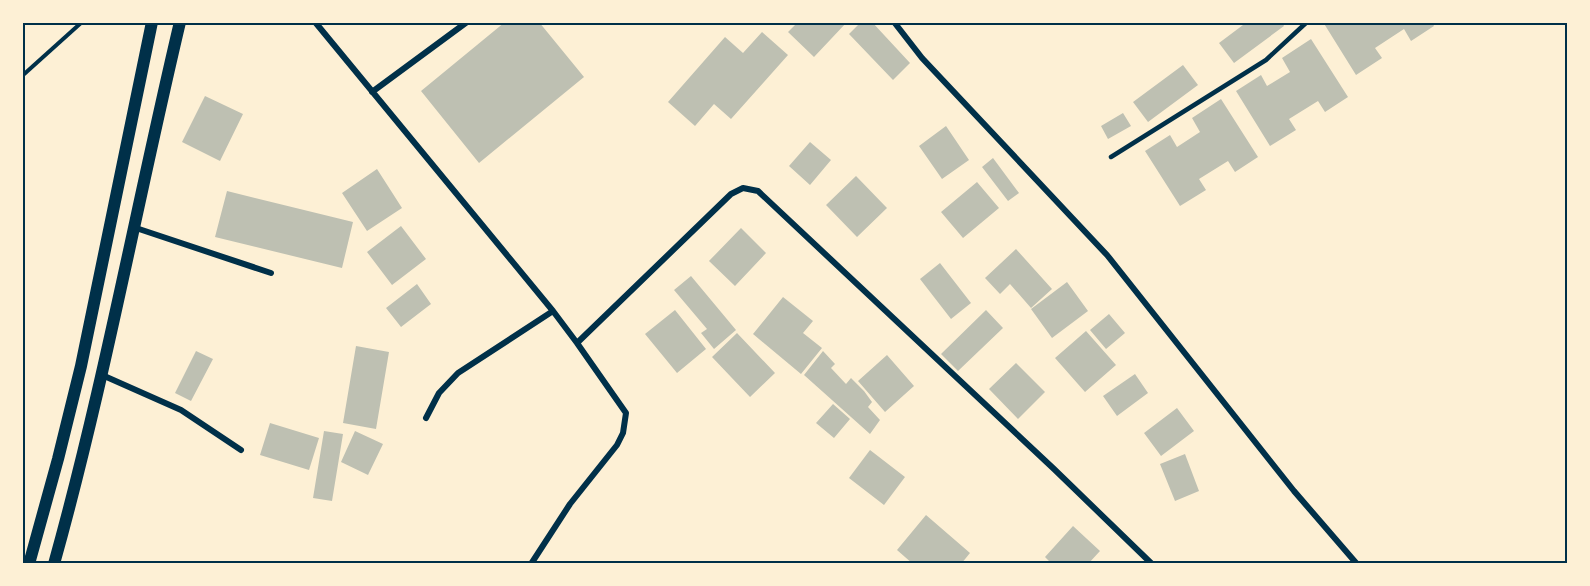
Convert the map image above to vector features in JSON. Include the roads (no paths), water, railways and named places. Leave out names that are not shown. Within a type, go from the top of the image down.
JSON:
[{"type":"main road","points":[[29,564],[81,366],[152,22]]},
{"type":"main road","points":[[54,564],[102,375],[180,22]]},
{"type":"street","points":[[315,22],[553,311],[626,413],[623,433],[616,445],[570,504],[531,564]]},
{"type":"street","points":[[372,92],[467,22]]},
{"type":"street","points":[[894,22],[922,58],[1107,255],[1294,491],[1357,564]]},
{"type":"street","points":[[578,343],[731,194],[743,188],[758,191],[1152,564]]},
{"type":"street","points":[[133,227],[271,273]]},
{"type":"street","points":[[426,418],[439,393],[458,373],[553,311]]},
{"type":"street","points":[[102,375],[181,410],[241,450]]},
{"type":"lane","points":[[1110,157],[1266,60],[1307,22]]}]
